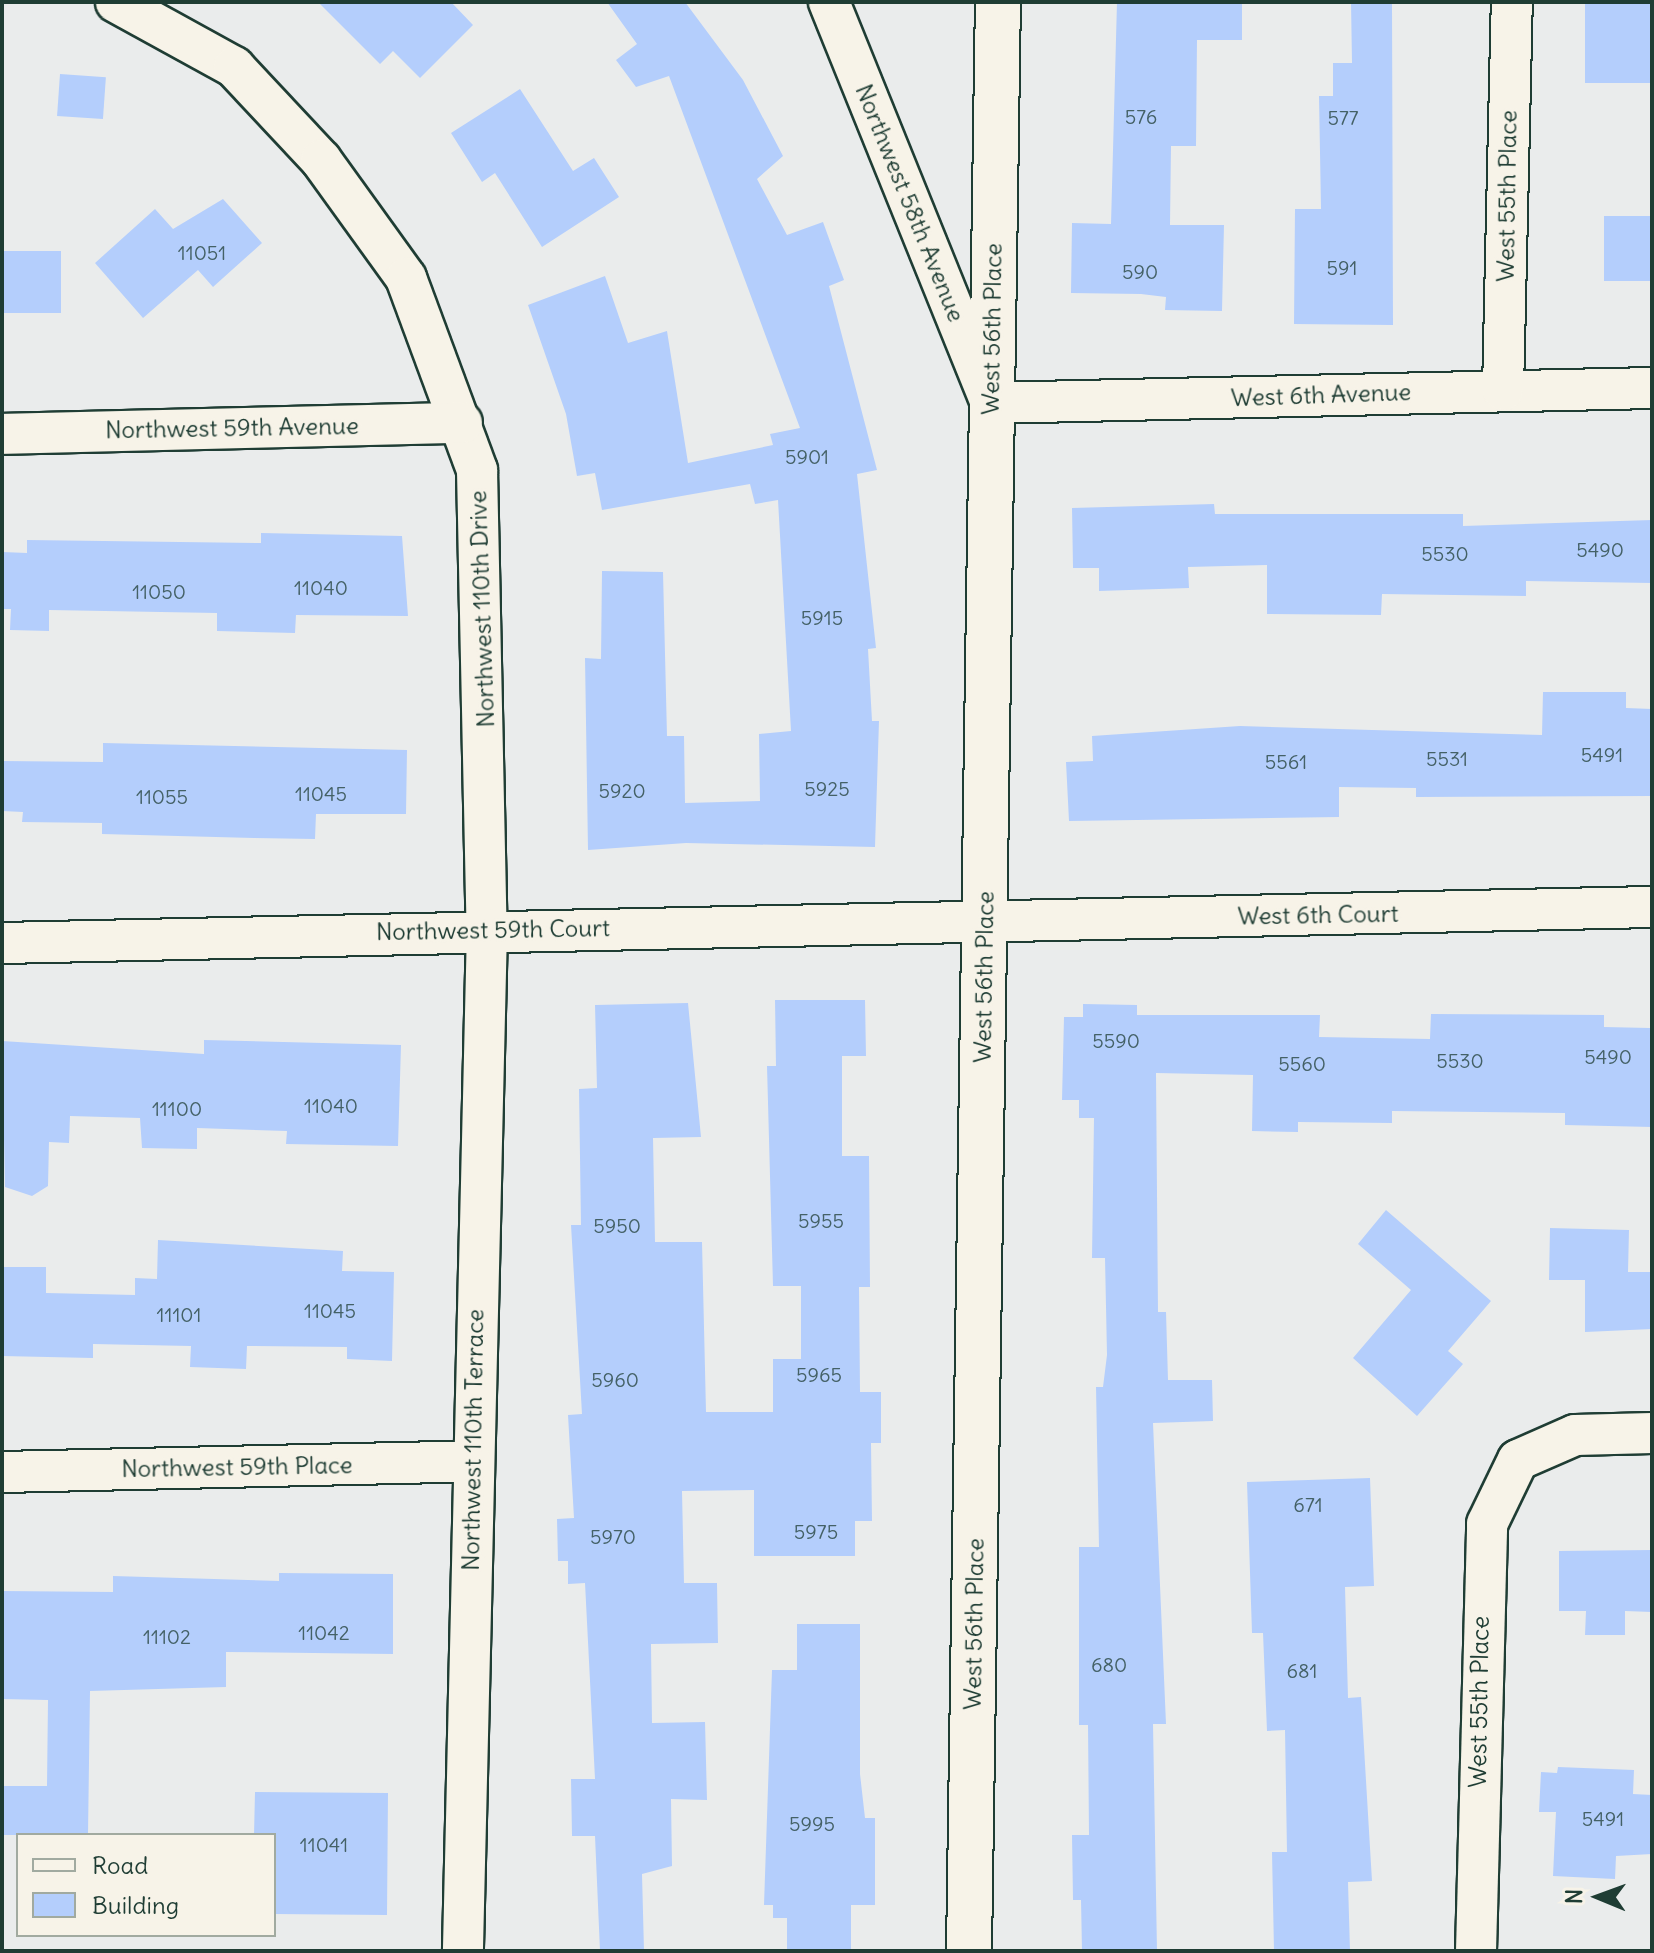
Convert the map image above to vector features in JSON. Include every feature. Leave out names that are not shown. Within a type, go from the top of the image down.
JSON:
[{"type":"street","name":"Northwest 110th Drive","points":[[116,2],[234,67],[321,160],[406,278],[477,470],[484,549],[487,929]]},
{"type":"street","name":"Northwest 58th Avenue","points":[[829,2],[991,403]]},
{"type":"street","name":"West 56th Place","points":[[969,1951],[998,2]]},
{"type":"street","name":"West 55th Place","points":[[1503,390],[1512,2]]},
{"type":"street","name":"West 6th Avenue","points":[[991,403],[1652,388]]},
{"type":"street","name":"Northwest 59th Avenue","points":[[2,434],[462,423]]},
{"type":"street","name":"West 6th Court","points":[[985,921],[1652,907]]},
{"type":"street","name":"Northwest 59th Court","points":[[2,943],[487,929],[985,921]]},
{"type":"street","name":"Northwest 110th Terrace","points":[[463,1951],[471,1461],[487,929]]},
{"type":"street","name":"West 55th Place","points":[[1476,1951],[1480,1594],[1487,1524],[1518,1460],[1575,1435],[1652,1433]]},
{"type":"street","name":"Northwest 59th Place","points":[[2,1472],[471,1461]]},
{"type":"building","points":[[318,2],[451,2],[473,25],[420,78],[393,51],[380,64]]},
{"type":"building","points":[[607,2],[685,2],[743,80],[783,156],[757,179],[787,235],[823,222],[844,280],[829,286],[877,470],[857,474],[876,648],[868,649],[872,721],[879,721],[875,847],[686,843],[588,850],[585,658],[601,659],[602,571],[663,572],[667,736],[684,736],[685,803],[760,801],[759,734],[791,731],[778,500],[755,504],[750,484],[602,510],[595,473],[577,476],[566,414],[528,305],[605,276],[628,343],[667,331],[688,463],[773,445],[770,434],[800,428],[669,76],[636,87],[616,60],[637,44]]},
{"type":"building","points":[[1117,2],[1242,2],[1242,40],[1197,40],[1196,146],[1171,146],[1170,225],[1224,225],[1222,311],[1165,310],[1166,297],[1141,294],[1071,293],[1072,223],[1111,224]]},
{"type":"building","points":[[1351,2],[1392,2],[1393,325],[1294,324],[1295,209],[1321,209],[1319,96],[1333,96],[1333,63],[1352,63]]},
{"type":"building","points":[[1585,2],[1652,2],[1652,83],[1585,83]]},
{"type":"building","points":[[60,74],[106,77],[103,119],[57,116]]},
{"type":"building","points":[[520,89],[573,171],[594,158],[619,197],[542,247],[495,173],[482,182],[451,133]]},
{"type":"building","points":[[223,199],[262,243],[213,287],[198,270],[143,318],[95,263],[155,209],[173,229]]},
{"type":"building","points":[[1604,216],[1652,216],[1652,281],[1604,281]]},
{"type":"building","points":[[2,251],[61,251],[61,313],[2,313]]},
{"type":"building","points":[[1214,504],[1215,514],[1463,514],[1463,526],[1652,520],[1652,583],[1526,581],[1526,596],[1382,594],[1381,615],[1267,614],[1267,565],[1188,567],[1189,588],[1099,591],[1099,568],[1073,568],[1072,508]]},
{"type":"building","points":[[261,533],[402,536],[408,616],[296,615],[295,633],[217,631],[217,613],[49,610],[49,631],[10,630],[11,609],[2,609],[2,552],[27,553],[27,540],[261,543]]},
{"type":"building","points":[[1543,692],[1626,692],[1626,708],[1652,709],[1652,796],[1416,797],[1416,788],[1339,787],[1339,817],[1069,821],[1066,762],[1093,761],[1092,736],[1240,726],[1542,735]]},
{"type":"building","points":[[103,743],[407,750],[406,814],[316,814],[315,839],[102,834],[102,823],[22,822],[23,812],[2,811],[2,761],[103,762]]},
{"type":"building","points":[[775,1000],[865,1000],[866,1056],[842,1056],[842,1156],[869,1156],[870,1287],[859,1287],[860,1392],[881,1392],[881,1443],[871,1443],[872,1521],[855,1521],[855,1556],[754,1556],[754,1490],[682,1491],[684,1583],[717,1583],[718,1643],[651,1644],[652,1723],[705,1722],[707,1800],[671,1799],[672,1866],[642,1874],[644,1951],[600,1951],[595,1836],[572,1836],[571,1779],[595,1779],[585,1583],[568,1584],[568,1561],[558,1561],[557,1519],[574,1518],[568,1415],[582,1414],[571,1225],[581,1225],[579,1089],[597,1088],[595,1005],[688,1003],[701,1137],[653,1138],[655,1242],[702,1242],[706,1412],[773,1412],[773,1359],[801,1359],[801,1286],[773,1286],[767,1066],[776,1066]]},
{"type":"building","points":[[1083,1004],[1137,1005],[1137,1015],[1320,1015],[1319,1037],[1430,1039],[1431,1014],[1604,1015],[1604,1027],[1650,1028],[1652,1034],[1652,1127],[1565,1125],[1565,1113],[1392,1111],[1392,1123],[1298,1122],[1298,1132],[1252,1131],[1253,1075],[1156,1073],[1158,1312],[1166,1312],[1168,1380],[1212,1380],[1213,1421],[1153,1423],[1166,1724],[1153,1724],[1157,1951],[1082,1951],[1081,1900],[1073,1900],[1072,1835],[1089,1835],[1088,1725],[1079,1725],[1079,1547],[1099,1547],[1096,1387],[1103,1387],[1107,1355],[1105,1258],[1092,1258],[1094,1118],[1079,1118],[1079,1100],[1062,1100],[1064,1017],[1083,1017]]},
{"type":"building","points":[[204,1040],[401,1045],[398,1146],[286,1144],[287,1131],[197,1128],[197,1149],[142,1148],[140,1118],[70,1116],[69,1143],[49,1142],[48,1186],[32,1196],[5,1187],[2,1041],[204,1054]]},
{"type":"building","points":[[1386,1210],[1491,1301],[1448,1351],[1463,1364],[1417,1416],[1353,1358],[1411,1290],[1358,1244]]},
{"type":"building","points":[[1550,1228],[1629,1230],[1628,1272],[1652,1272],[1652,1329],[1585,1332],[1585,1280],[1549,1280]]},
{"type":"building","points":[[158,1240],[343,1251],[342,1271],[394,1272],[392,1361],[347,1359],[347,1347],[247,1346],[246,1369],[190,1367],[191,1346],[93,1344],[93,1358],[2,1356],[2,1267],[46,1267],[46,1293],[135,1295],[135,1278],[157,1279]]},
{"type":"building","points":[[1370,1478],[1374,1586],[1345,1587],[1348,1698],[1361,1697],[1372,1881],[1348,1882],[1350,1951],[1274,1951],[1272,1852],[1287,1852],[1285,1730],[1267,1731],[1263,1633],[1252,1633],[1247,1482]]},
{"type":"building","points":[[1652,1550],[1652,1612],[1625,1611],[1625,1635],[1585,1635],[1586,1611],[1559,1611],[1559,1551]]},
{"type":"building","points":[[279,1573],[393,1574],[393,1654],[226,1652],[226,1687],[90,1691],[88,1833],[2,1835],[2,1786],[47,1786],[48,1700],[2,1699],[2,1591],[113,1592],[113,1576],[279,1581]]},
{"type":"building","points":[[797,1624],[860,1624],[860,1774],[865,1818],[875,1818],[875,1905],[851,1905],[851,1951],[787,1951],[787,1918],[773,1918],[773,1905],[764,1905],[772,1670],[797,1670]]},
{"type":"building","points":[[1558,1767],[1634,1770],[1633,1794],[1652,1795],[1652,1854],[1616,1856],[1615,1879],[1553,1876],[1556,1812],[1539,1812],[1541,1772],[1557,1773]]},
{"type":"building","points":[[255,1792],[388,1793],[387,1915],[276,1914],[276,1833],[254,1833]]}]
